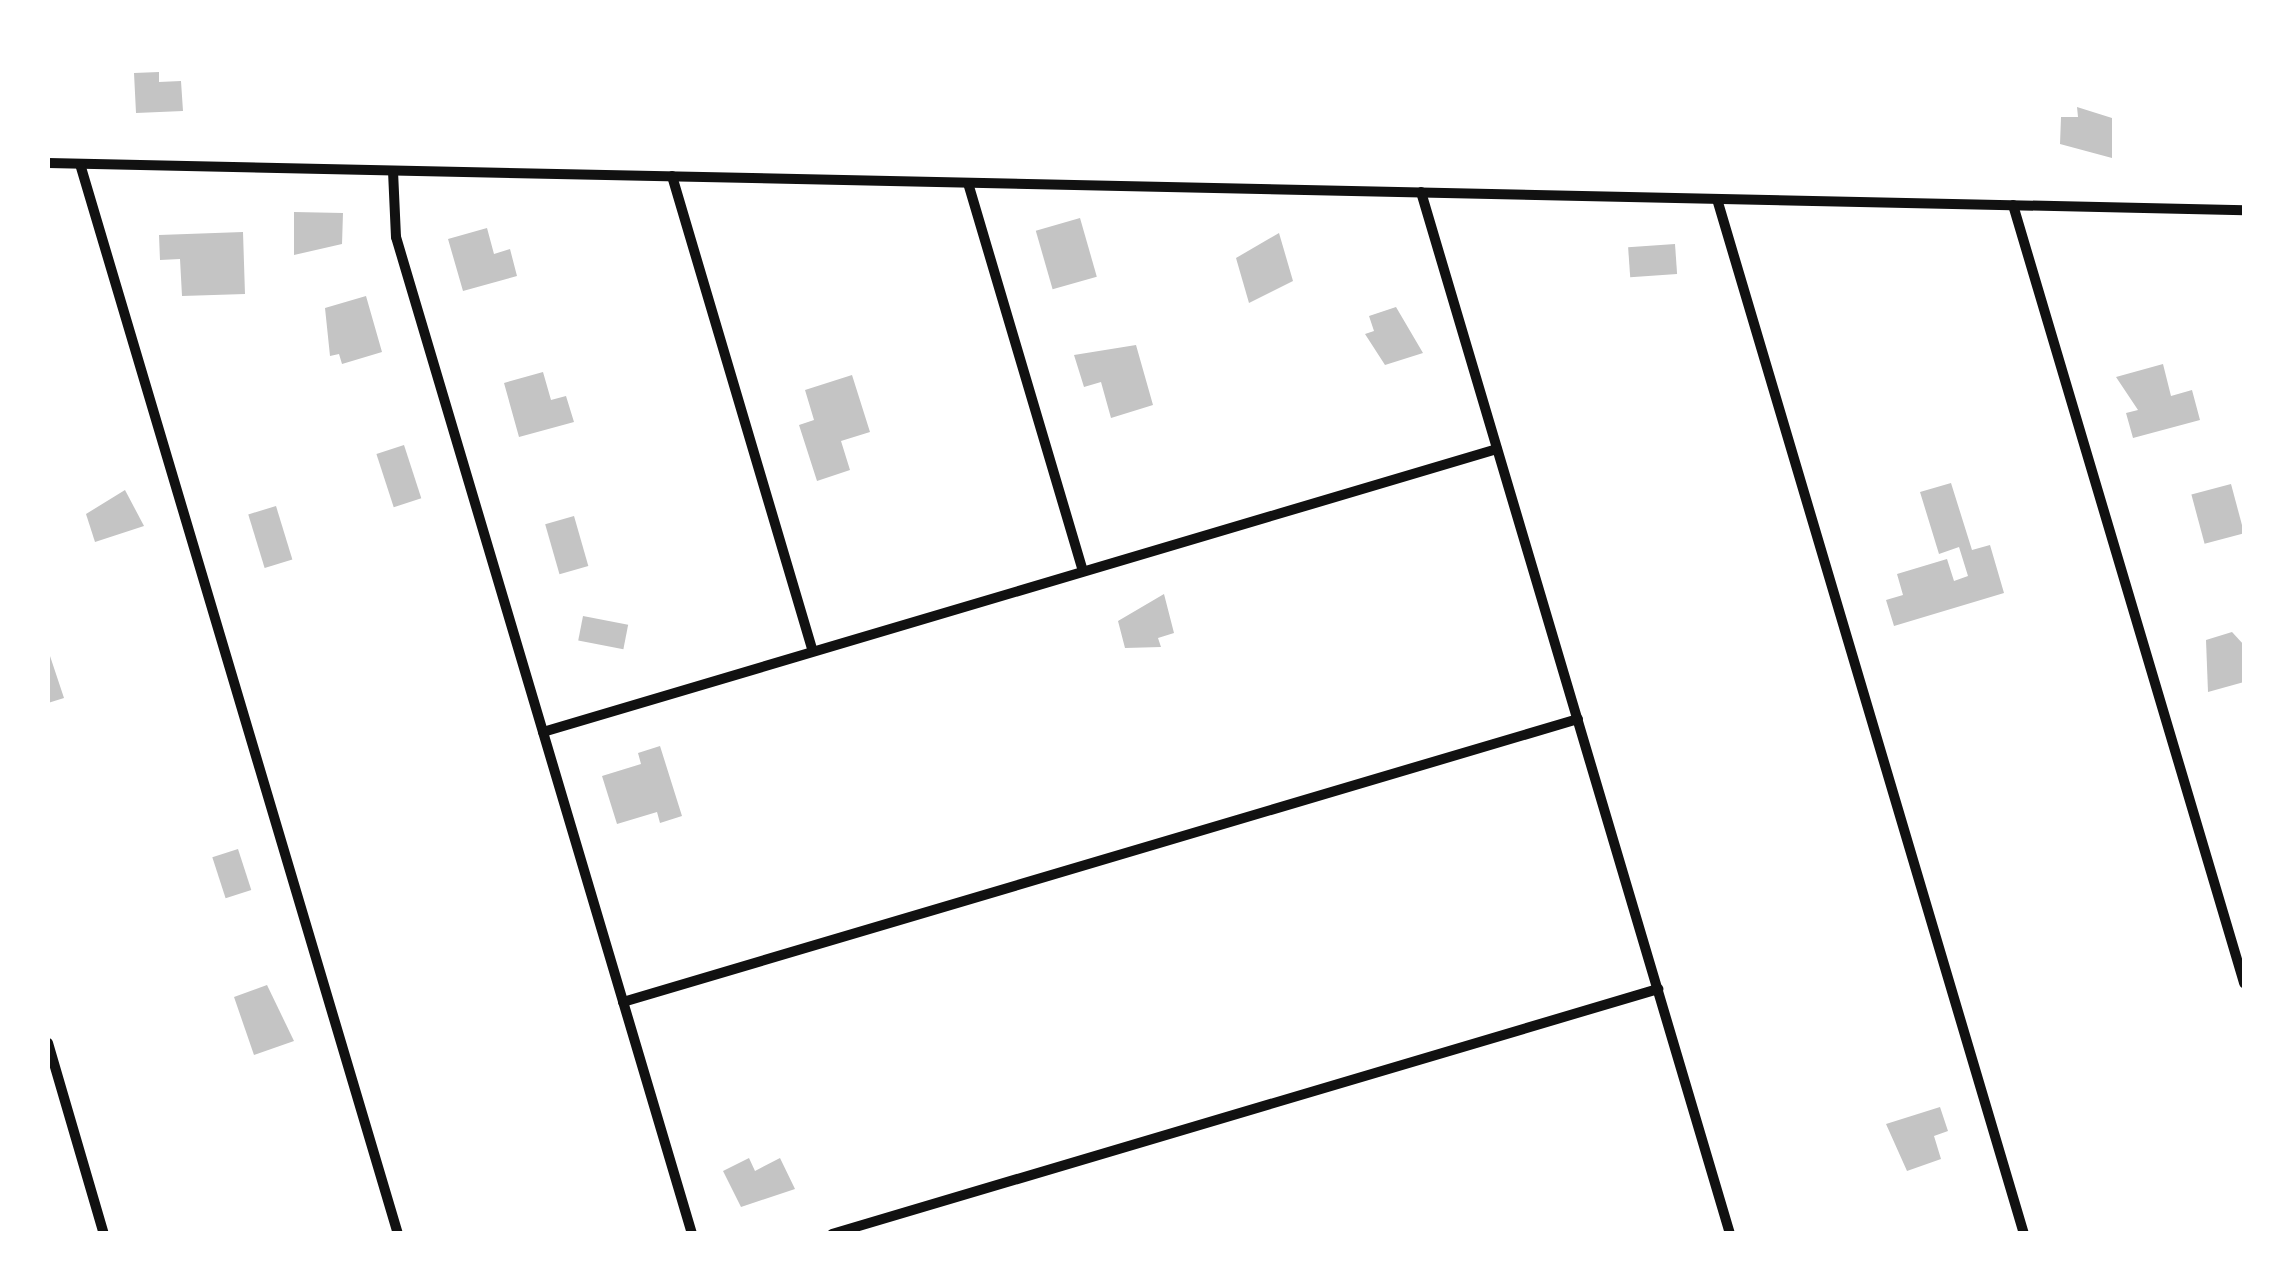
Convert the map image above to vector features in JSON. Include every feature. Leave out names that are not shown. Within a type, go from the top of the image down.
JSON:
[{"type":"street","points":[[48,163],[2244,210]]},
{"type":"street","points":[[80,164],[398,1234]]},
{"type":"street","points":[[393,170],[396,237],[692,1234]]},
{"type":"street","points":[[672,176],[813,652]]},
{"type":"street","points":[[968,182],[1083,572]]},
{"type":"street","points":[[1421,192],[1730,1234]]},
{"type":"street","points":[[1717,199],[2024,1234]]},
{"type":"street","points":[[2013,205],[2244,983]]},
{"type":"street","points":[[543,732],[1498,448]]},
{"type":"street","points":[[623,1002],[1578,718]]},
{"type":"street","points":[[832,1234],[1658,989]]},
{"type":"street","points":[[48,1043],[104,1234]]},
{"type":"building","points":[[159,72],[159,82],[181,81],[183,111],[136,113],[134,73]]},
{"type":"building","points":[[2077,107],[2112,118],[2112,158],[2060,144],[2061,117],[2078,117]]},
{"type":"building","points":[[294,212],[343,213],[342,244],[294,255]]},
{"type":"building","points":[[1080,218],[1097,277],[1053,289],[1036,231]]},
{"type":"building","points":[[487,228],[494,254],[510,249],[517,276],[463,291],[448,239]]},
{"type":"building","points":[[243,232],[245,294],[182,296],[180,259],[160,260],[159,235]]},
{"type":"building","points":[[1279,233],[1293,281],[1249,303],[1236,258]]},
{"type":"building","points":[[1675,244],[1677,274],[1630,277],[1628,247]]},
{"type":"building","points":[[366,296],[382,352],[342,364],[339,354],[330,356],[325,308]]},
{"type":"building","points":[[1396,307],[1423,353],[1385,365],[1365,334],[1374,331],[1369,316]]},
{"type":"building","points":[[1136,345],[1153,405],[1111,418],[1101,382],[1084,387],[1074,355]]},
{"type":"building","points":[[2163,364],[2171,396],[2192,390],[2200,420],[2133,438],[2126,413],[2138,410],[2116,377]]},
{"type":"building","points":[[543,372],[551,400],[566,396],[574,422],[519,437],[504,383]]},
{"type":"building","points":[[852,375],[870,432],[841,441],[850,470],[817,481],[799,425],[814,420],[805,390]]},
{"type":"building","points":[[404,445],[421,498],[394,507],[376,454]]},
{"type":"building","points":[[1951,483],[1972,550],[1990,545],[2004,593],[1894,626],[1886,600],[1903,595],[1897,574],[1947,559],[1954,581],[1968,576],[1959,547],[1939,554],[1920,492]]},
{"type":"building","points":[[2231,484],[2244,533],[2205,544],[2191,495]]},
{"type":"building","points":[[125,490],[144,526],[95,542],[86,514]]},
{"type":"building","points":[[276,506],[292,560],[265,568],[248,514]]},
{"type":"building","points":[[574,516],[588,566],[559,574],[545,524]]},
{"type":"building","points":[[1164,594],[1174,633],[1158,638],[1161,647],[1125,648],[1118,621]]},
{"type":"building","points":[[583,616],[628,625],[623,649],[578,641]]},
{"type":"building","points":[[2232,632],[2244,645],[2244,682],[2208,692],[2206,640]]},
{"type":"building","points":[[48,650],[64,698],[48,703]]},
{"type":"building","points":[[660,746],[682,816],[660,823],[657,812],[617,824],[602,776],[641,764],[638,753]]},
{"type":"building","points":[[238,849],[251,890],[226,898],[212,857]]},
{"type":"building","points":[[267,985],[294,1041],[254,1055],[234,997]]},
{"type":"building","points":[[1940,1107],[1948,1131],[1934,1136],[1941,1159],[1907,1171],[1886,1124]]},
{"type":"building","points":[[749,1158],[755,1171],[780,1158],[795,1189],[741,1207],[723,1171]]}]
